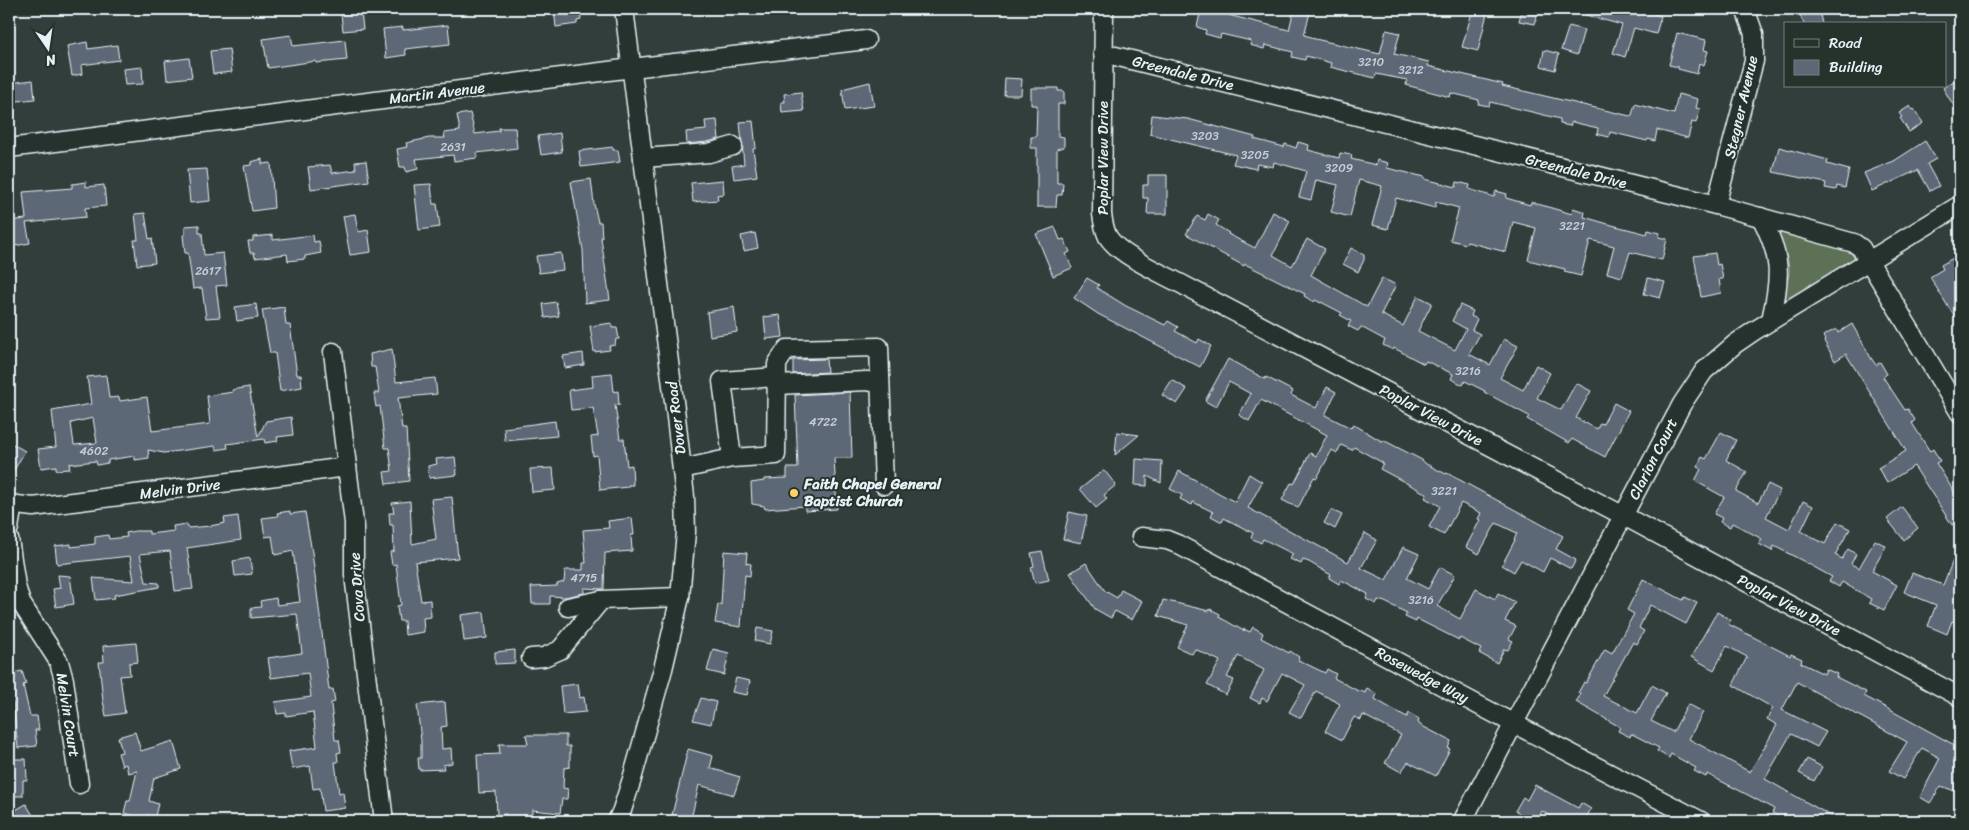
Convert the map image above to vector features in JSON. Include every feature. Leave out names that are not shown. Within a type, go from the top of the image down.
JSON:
[{"type":"street","name":"Dover Road","points":[[617,821],[632,779],[663,669],[680,597],[686,532],[682,469],[624,9]]},
{"type":"street","name":"Poplar View Drive","points":[[1104,9],[1102,214],[1108,237],[1118,248],[1185,286],[1624,516],[1960,697]]},
{"type":"street","name":"Stegner Avenue","points":[[1716,205],[1754,61],[1754,34],[1745,9]]},
{"type":"street","name":"Martin Avenue","points":[[9,148],[866,40]]},
{"type":"street","name":"Greendale Drive","points":[[1103,53],[1716,205],[1854,243],[1862,248],[1868,262],[1960,412]]},
{"type":"street","points":[[643,158],[709,154],[733,146]]},
{"type":"street","name":"Clarion Court","points":[[1463,820],[1682,404],[1696,382],[1716,359],[1747,335],[1960,205]]},
{"type":"street","points":[[1761,217],[1770,235],[1779,267],[1778,290],[1771,320]]},
{"type":"street","points":[[682,469],[732,458],[776,456],[777,375],[787,349],[879,346],[884,485]]},
{"type":"street","name":"Cova Drive","points":[[333,352],[354,523],[354,575],[384,821]]},
{"type":"street","points":[[732,458],[722,381],[777,375],[880,383]]},
{"type":"street","name":"Melvin Drive","points":[[11,504],[33,507],[347,468]]},
{"type":"street","points":[[9,528],[11,504]]},
{"type":"street","name":"Rosewedge Way","points":[[1141,537],[1168,540],[1177,544],[1514,724],[1701,821]]},
{"type":"street","name":"Melvin Court","points":[[9,540],[16,586],[21,603],[59,662],[64,680],[79,784]]},
{"type":"street","points":[[568,607],[602,600],[680,597]]},
{"type":"street","points":[[531,658],[544,657],[560,650],[602,600]]},
{"type":"green space","points":[[1779,231],[1845,249],[1854,256],[1855,261],[1789,300],[1786,299],[1785,292],[1789,267]]},
{"type":"building","points":[[554,9],[579,9],[581,20],[577,21],[577,24],[556,27]]},
{"type":"building","points":[[1201,9],[1224,9],[1223,11],[1229,12],[1228,15],[1289,30],[1294,9],[1311,9],[1304,35],[1311,38],[1380,54],[1386,30],[1400,33],[1394,54],[1429,62],[1428,66],[1503,84],[1502,86],[1630,116],[1635,104],[1674,114],[1678,94],[1698,99],[1696,108],[1700,109],[1696,123],[1692,122],[1688,138],[1657,130],[1655,141],[1648,139],[1647,141],[1610,132],[1609,137],[1597,134],[1598,128],[1572,122],[1570,126],[1560,124],[1560,119],[1490,102],[1489,106],[1478,104],[1479,100],[1451,93],[1450,97],[1406,85],[1407,80],[1376,74],[1375,78],[1330,67],[1331,63],[1306,56],[1305,60],[1292,57],[1293,52],[1265,45],[1264,49],[1250,45],[1251,41],[1221,34],[1220,38],[1205,34],[1206,30],[1197,27]]},
{"type":"building","points":[[1473,9],[1488,9],[1478,51],[1462,47]]},
{"type":"building","points":[[1522,9],[1538,11],[1535,24],[1519,21]]},
{"type":"building","points":[[1576,9],[1652,9],[1651,13],[1661,16],[1656,34],[1634,28],[1625,57],[1613,53],[1622,25],[1575,12]]},
{"type":"building","points":[[1797,9],[1819,9],[1822,22],[1803,22]]},
{"type":"building","points":[[361,12],[363,29],[343,31],[341,14]]},
{"type":"building","points":[[448,25],[450,44],[405,49],[406,55],[386,58],[383,29],[403,27],[403,30]]},
{"type":"building","points":[[1569,26],[1584,30],[1577,55],[1561,50]]},
{"type":"building","points":[[1677,33],[1706,40],[1704,50],[1708,51],[1704,65],[1699,63],[1697,74],[1669,65]]},
{"type":"building","points":[[291,35],[293,46],[345,40],[347,60],[316,63],[316,61],[268,68],[263,39]]},
{"type":"building","points":[[87,42],[88,49],[117,45],[119,60],[81,65],[82,74],[72,76],[67,46]]},
{"type":"building","points":[[229,49],[232,72],[213,74],[210,51]]},
{"type":"building","points":[[1544,50],[1559,54],[1555,70],[1541,66]]},
{"type":"building","points":[[189,58],[192,77],[167,80],[165,61]]},
{"type":"building","points":[[142,67],[143,84],[125,85],[123,69]]},
{"type":"building","points":[[1960,77],[1960,116],[1943,88],[1946,88],[1946,86]]},
{"type":"building","points":[[1005,78],[1022,79],[1021,95],[1004,95]]},
{"type":"building","points":[[33,80],[35,99],[9,102],[9,83]]},
{"type":"building","points":[[870,82],[874,106],[845,110],[842,89]]},
{"type":"building","points":[[1031,88],[1058,88],[1058,91],[1064,91],[1064,104],[1058,104],[1058,136],[1064,137],[1064,147],[1057,149],[1057,183],[1063,183],[1062,195],[1057,195],[1056,207],[1037,207],[1037,148],[1031,148],[1031,137],[1036,137],[1037,105],[1031,105]]},
{"type":"building","points":[[801,92],[804,111],[782,113],[781,102],[785,102],[784,94]]},
{"type":"building","points":[[1910,106],[1923,123],[1909,132],[1899,113]]},
{"type":"building","points":[[470,113],[475,134],[499,131],[499,128],[515,128],[517,148],[477,153],[477,158],[454,161],[453,155],[416,159],[418,169],[406,172],[405,167],[400,167],[397,149],[407,147],[406,143],[429,138],[445,138],[444,133],[460,131],[457,115]]},
{"type":"building","points":[[1152,115],[1188,119],[1284,147],[1285,144],[1296,148],[1298,142],[1309,145],[1308,150],[1339,158],[1340,153],[1352,155],[1351,159],[1376,165],[1377,160],[1388,163],[1387,168],[1456,187],[1457,182],[1470,185],[1469,189],[1494,197],[1496,191],[1507,194],[1506,198],[1530,205],[1531,202],[1572,214],[1573,208],[1585,212],[1584,217],[1608,224],[1647,234],[1648,230],[1660,233],[1659,237],[1667,239],[1662,260],[1630,252],[1622,277],[1607,273],[1614,246],[1590,240],[1581,276],[1564,272],[1565,269],[1528,260],[1536,228],[1513,222],[1506,252],[1467,242],[1466,244],[1450,240],[1459,208],[1436,202],[1435,208],[1396,198],[1388,229],[1372,225],[1382,186],[1359,180],[1350,217],[1331,212],[1338,185],[1316,180],[1311,200],[1299,197],[1306,171],[1274,162],[1273,167],[1257,164],[1256,169],[1233,164],[1236,155],[1150,134]]},
{"type":"building","points":[[717,120],[719,139],[687,144],[686,132],[706,130],[705,121]]},
{"type":"building","points":[[753,121],[756,148],[753,149],[757,176],[734,179],[732,166],[744,164],[740,122]]},
{"type":"building","points":[[560,133],[562,152],[541,155],[538,136]]},
{"type":"building","points":[[1925,141],[1936,159],[1927,164],[1939,186],[1930,191],[1918,170],[1872,191],[1864,173],[1894,161]]},
{"type":"building","points":[[613,147],[613,150],[618,150],[620,162],[581,167],[579,151]]},
{"type":"building","points":[[1779,147],[1828,160],[1827,164],[1849,170],[1845,188],[1837,186],[1836,190],[1825,188],[1826,183],[1773,172]]},
{"type":"building","points":[[262,159],[262,164],[271,163],[274,208],[252,211],[244,166],[251,165],[251,162]]},
{"type":"building","points":[[366,161],[369,181],[311,189],[308,167],[330,165],[332,173],[356,170],[355,162]]},
{"type":"building","points":[[207,169],[210,201],[190,203],[187,170]]},
{"type":"building","points":[[1148,175],[1167,175],[1167,214],[1147,214],[1148,198],[1143,198],[1143,185],[1148,185]]},
{"type":"building","points":[[591,179],[598,222],[601,222],[601,238],[610,300],[585,303],[583,250],[571,182]]},
{"type":"building","points":[[723,180],[724,194],[717,195],[718,200],[693,202],[691,183]]},
{"type":"building","points":[[86,182],[86,187],[104,185],[106,206],[85,208],[86,217],[26,223],[30,243],[9,247],[9,221],[26,219],[23,192],[72,188],[72,184]]},
{"type":"building","points":[[431,184],[433,204],[437,204],[440,227],[419,230],[414,185]]},
{"type":"building","points":[[1273,212],[1290,221],[1273,255],[1292,266],[1307,239],[1325,249],[1311,275],[1367,307],[1382,278],[1396,285],[1381,314],[1403,326],[1418,296],[1432,303],[1418,331],[1455,350],[1466,329],[1452,321],[1460,305],[1473,311],[1471,316],[1477,319],[1472,330],[1480,334],[1469,354],[1490,365],[1504,339],[1518,346],[1500,378],[1523,390],[1536,365],[1550,373],[1537,398],[1561,410],[1576,383],[1591,391],[1576,418],[1597,429],[1600,423],[1603,424],[1614,403],[1629,411],[1605,457],[1572,439],[1569,443],[1527,419],[1529,416],[1485,391],[1465,381],[1463,385],[1451,379],[1453,374],[1426,361],[1424,364],[1394,348],[1393,350],[1383,345],[1385,340],[1361,327],[1358,331],[1348,326],[1351,321],[1340,315],[1342,313],[1321,302],[1315,300],[1314,302],[1304,296],[1305,294],[1245,264],[1244,266],[1186,234],[1197,216],[1205,220],[1208,214],[1219,220],[1216,225],[1228,234],[1255,248]]},
{"type":"building","points":[[145,213],[149,239],[152,238],[155,263],[137,265],[134,240],[138,240],[135,214]]},
{"type":"building","points":[[355,214],[358,232],[368,230],[371,252],[350,255],[343,216]]},
{"type":"building","points":[[199,225],[199,233],[202,233],[204,255],[223,253],[227,285],[216,286],[220,317],[206,318],[202,288],[193,289],[188,253],[185,253],[183,235],[185,235],[185,226]]},
{"type":"building","points":[[1055,227],[1060,240],[1064,239],[1070,252],[1066,254],[1072,268],[1053,276],[1036,234]]},
{"type":"building","points":[[755,233],[758,248],[744,251],[741,236]]},
{"type":"building","points":[[273,235],[273,240],[313,235],[314,242],[319,241],[321,253],[305,256],[305,259],[288,261],[287,254],[255,258],[254,253],[250,253],[248,241],[253,241],[253,237]]},
{"type":"building","points":[[1351,248],[1364,255],[1364,260],[1358,272],[1343,264]]},
{"type":"building","points":[[561,253],[563,270],[539,273],[536,256]]},
{"type":"building","points":[[1715,253],[1717,265],[1720,264],[1723,279],[1719,279],[1721,293],[1701,297],[1694,256]]},
{"type":"building","points":[[1955,257],[1960,265],[1960,326],[1930,277],[1943,269],[1941,265]]},
{"type":"building","points":[[1087,278],[1099,285],[1097,288],[1126,306],[1165,325],[1168,321],[1178,327],[1175,331],[1197,343],[1199,339],[1211,346],[1200,367],[1098,314],[1074,298]]},
{"type":"building","points":[[1648,278],[1665,282],[1660,298],[1644,294]]},
{"type":"building","points":[[556,302],[559,316],[545,318],[543,304]]},
{"type":"building","points":[[256,304],[258,318],[237,321],[235,307]]},
{"type":"building","points":[[284,307],[286,325],[290,325],[297,375],[301,375],[302,387],[280,391],[275,353],[270,353],[262,310]]},
{"type":"building","points":[[734,307],[737,332],[710,336],[707,312]]},
{"type":"building","points":[[780,315],[783,337],[766,339],[764,317]]},
{"type":"building","points":[[612,323],[612,328],[617,328],[619,339],[616,339],[615,345],[609,346],[610,350],[594,352],[590,326]]},
{"type":"building","points":[[1852,324],[1876,365],[1880,362],[1887,374],[1883,377],[1905,410],[1908,409],[1915,420],[1912,423],[1929,450],[1933,449],[1940,461],[1936,463],[1960,501],[1960,520],[1952,525],[1914,466],[1887,483],[1878,468],[1906,451],[1846,354],[1835,361],[1823,336],[1836,329],[1838,333]]},
{"type":"building","points":[[392,349],[396,382],[435,378],[437,394],[398,398],[402,429],[406,429],[409,481],[386,484],[384,472],[392,471],[389,448],[385,448],[380,406],[376,407],[374,393],[379,393],[375,367],[371,367],[370,354]]},
{"type":"building","points":[[583,353],[584,365],[565,368],[563,356]]},
{"type":"building","points":[[826,359],[827,372],[793,374],[793,360]]},
{"type":"building","points":[[1228,359],[1265,379],[1266,377],[1293,391],[1291,395],[1316,408],[1327,387],[1336,392],[1325,415],[1351,428],[1353,424],[1383,442],[1383,440],[1422,460],[1426,464],[1447,473],[1563,536],[1556,549],[1576,560],[1571,569],[1550,558],[1543,572],[1521,560],[1514,572],[1502,565],[1517,533],[1496,523],[1479,554],[1466,547],[1480,520],[1478,519],[1481,513],[1461,503],[1444,535],[1429,527],[1440,506],[1425,498],[1427,494],[1380,469],[1383,463],[1354,447],[1352,450],[1341,445],[1337,453],[1332,450],[1317,478],[1314,477],[1298,508],[1282,500],[1291,483],[1294,484],[1310,453],[1316,456],[1327,435],[1261,400],[1249,421],[1239,415],[1251,394],[1229,382],[1216,407],[1205,401]]},
{"type":"building","points":[[612,373],[614,392],[618,391],[619,405],[615,405],[620,439],[624,439],[627,466],[632,465],[633,485],[600,490],[597,455],[593,456],[591,437],[598,436],[593,408],[571,410],[569,390],[593,387],[592,375]]},
{"type":"building","points":[[106,375],[109,398],[119,397],[120,401],[147,397],[152,431],[210,424],[207,396],[233,392],[232,390],[249,387],[258,437],[266,421],[291,417],[293,435],[277,437],[278,441],[265,443],[264,439],[227,444],[228,448],[216,450],[215,446],[164,453],[148,450],[149,458],[135,460],[135,456],[108,460],[108,463],[97,465],[96,461],[69,464],[70,469],[56,470],[56,466],[41,468],[38,449],[56,447],[52,411],[91,404],[87,377]],"holes":[[[93,418],[97,443],[74,445],[71,423]]]},
{"type":"building","points":[[1172,380],[1187,389],[1177,404],[1162,395]]},
{"type":"building","points":[[850,392],[852,458],[834,458],[837,509],[805,511],[805,506],[765,509],[764,506],[752,504],[751,483],[764,481],[764,479],[787,478],[787,468],[798,468],[795,395]]},
{"type":"building","points":[[555,421],[557,436],[505,441],[504,428]]},
{"type":"building","points":[[1117,432],[1139,435],[1115,455]]},
{"type":"building","points":[[1721,432],[1736,440],[1726,460],[1747,472],[1736,491],[1758,503],[1768,484],[1780,490],[1766,517],[1789,529],[1803,501],[1813,506],[1801,531],[1825,544],[1837,522],[1850,529],[1835,555],[1842,559],[1848,549],[1856,554],[1851,564],[1859,568],[1875,540],[1886,546],[1872,571],[1897,585],[1884,610],[1869,603],[1871,599],[1842,582],[1839,587],[1829,581],[1832,577],[1803,561],[1774,546],[1772,551],[1759,544],[1762,539],[1738,526],[1732,523],[1730,527],[1720,522],[1722,518],[1714,514],[1724,497],[1695,481],[1701,469],[1697,467],[1702,457],[1706,459]]},
{"type":"building","points":[[9,442],[25,451],[9,479]]},
{"type":"building","points":[[455,457],[457,475],[429,478],[428,466],[437,464],[436,459]]},
{"type":"building","points":[[1136,459],[1162,461],[1161,483],[1147,476],[1147,486],[1135,485]]},
{"type":"building","points":[[553,468],[555,490],[532,492],[530,469]]},
{"type":"building","points":[[1104,470],[1116,485],[1104,495],[1107,499],[1096,508],[1080,489]]},
{"type":"building","points":[[1179,471],[1235,502],[1249,474],[1262,482],[1248,508],[1348,562],[1365,533],[1377,540],[1361,568],[1386,580],[1403,547],[1419,554],[1407,578],[1428,589],[1440,567],[1455,575],[1437,606],[1460,619],[1476,589],[1495,599],[1498,593],[1515,602],[1505,621],[1516,626],[1509,639],[1513,641],[1508,650],[1504,649],[1497,663],[1479,653],[1481,649],[1460,638],[1459,640],[1417,619],[1416,622],[1405,617],[1407,613],[1385,602],[1378,600],[1376,604],[1366,599],[1368,594],[1341,580],[1339,584],[1329,578],[1331,575],[1309,562],[1303,560],[1301,564],[1290,559],[1293,554],[1263,539],[1261,543],[1251,538],[1253,533],[1224,518],[1222,522],[1211,516],[1213,512],[1193,502],[1192,505],[1180,499],[1182,495],[1170,489]]},
{"type":"building","points":[[452,497],[458,558],[415,562],[421,601],[430,600],[431,617],[423,618],[424,632],[405,635],[404,621],[399,621],[397,606],[401,605],[396,564],[392,565],[390,552],[394,551],[393,525],[390,525],[389,513],[394,513],[392,503],[410,501],[412,544],[436,539],[431,499]]},
{"type":"building","points":[[1902,507],[1918,528],[1904,540],[1887,519]]},
{"type":"building","points":[[1331,510],[1342,515],[1335,529],[1324,523]]},
{"type":"building","points":[[290,511],[290,514],[305,512],[312,552],[329,690],[333,689],[335,702],[331,703],[331,705],[335,740],[339,740],[341,752],[337,753],[338,762],[335,762],[339,793],[343,792],[345,808],[323,811],[320,788],[313,789],[310,766],[292,769],[289,751],[317,747],[313,712],[286,716],[286,713],[277,714],[275,702],[311,697],[308,673],[271,678],[268,658],[302,653],[297,614],[251,618],[251,608],[261,607],[260,601],[276,598],[277,605],[300,602],[293,551],[275,555],[272,536],[265,537],[262,518],[278,516],[277,513]]},
{"type":"building","points":[[1069,512],[1087,516],[1081,543],[1063,539]]},
{"type":"building","points":[[238,516],[241,540],[187,548],[193,589],[175,591],[170,551],[140,554],[146,582],[159,583],[159,587],[114,595],[115,598],[96,600],[93,578],[134,581],[130,556],[57,564],[55,546],[71,544],[71,547],[95,544],[95,537],[108,535],[109,539],[127,537],[126,533],[135,531],[149,531],[149,534],[174,531],[173,526],[187,524],[188,528],[210,526],[225,523],[224,518]]},
{"type":"building","points":[[632,518],[634,535],[631,535],[632,551],[605,553],[604,589],[584,588],[584,593],[565,597],[550,596],[550,604],[532,604],[531,587],[557,586],[557,584],[564,582],[565,570],[583,570],[583,563],[586,563],[583,530],[609,528],[608,521]]},
{"type":"building","points":[[1960,543],[1960,599],[1957,607],[1960,610],[1955,622],[1952,621],[1947,634],[1928,626],[1936,605],[1904,592],[1912,573],[1943,585]]},
{"type":"building","points":[[724,551],[747,553],[746,563],[751,564],[750,576],[745,575],[741,627],[715,623],[718,604],[721,605]]},
{"type":"building","points":[[1042,551],[1049,580],[1035,583],[1031,567],[1034,566],[1031,553]]},
{"type":"building","points":[[250,558],[252,574],[235,576],[233,561]]},
{"type":"building","points":[[1086,563],[1105,591],[1117,598],[1121,590],[1142,601],[1132,620],[1115,611],[1111,618],[1095,609],[1070,573]]},
{"type":"building","points":[[58,575],[70,576],[74,604],[56,607],[53,589],[60,588]]},
{"type":"building","points":[[1643,579],[1683,600],[1685,597],[1697,603],[1686,624],[1650,605],[1639,628],[1644,631],[1637,644],[1633,642],[1603,696],[1637,713],[1652,685],[1666,693],[1651,721],[1673,732],[1688,704],[1703,712],[1689,739],[1750,772],[1777,725],[1767,719],[1773,708],[1733,685],[1747,657],[1727,646],[1714,670],[1691,657],[1717,612],[1731,620],[1728,624],[1790,656],[1791,654],[1802,659],[1801,663],[1824,674],[1826,669],[1837,674],[1836,677],[1866,692],[1864,696],[1960,748],[1960,793],[1941,786],[1930,803],[1920,797],[1940,758],[1922,748],[1903,779],[1889,771],[1907,742],[1797,682],[1782,710],[1826,732],[1817,747],[1791,734],[1765,779],[1840,821],[1798,821],[1786,815],[1782,818],[1772,813],[1774,809],[1707,774],[1706,777],[1694,771],[1696,768],[1671,754],[1669,758],[1657,751],[1659,748],[1634,735],[1631,734],[1630,737],[1618,731],[1620,727],[1576,702],[1581,694],[1578,693],[1584,682],[1586,683],[1605,649],[1612,653],[1634,614],[1627,610]]},
{"type":"building","points":[[1163,600],[1209,611],[1210,609],[1220,614],[1219,617],[1244,631],[1244,629],[1250,632],[1253,627],[1263,633],[1261,638],[1289,653],[1290,651],[1299,657],[1298,660],[1325,673],[1327,669],[1336,674],[1334,678],[1358,691],[1365,693],[1367,688],[1377,694],[1375,699],[1385,705],[1407,717],[1409,713],[1419,719],[1420,725],[1451,741],[1448,748],[1450,749],[1436,776],[1408,762],[1401,772],[1385,763],[1401,735],[1363,715],[1361,720],[1354,717],[1342,740],[1325,731],[1340,704],[1316,691],[1301,718],[1289,712],[1305,685],[1282,673],[1267,701],[1262,698],[1260,703],[1250,698],[1264,670],[1238,656],[1227,677],[1234,680],[1226,695],[1207,685],[1220,661],[1195,649],[1192,654],[1177,647],[1188,625],[1158,616]]},
{"type":"building","points":[[484,612],[487,638],[464,641],[461,615]]},
{"type":"building","points":[[757,628],[773,631],[770,644],[755,641]]},
{"type":"building","points":[[136,643],[138,662],[129,663],[130,675],[120,676],[125,713],[106,716],[99,662],[104,662],[103,646]]},
{"type":"building","points":[[713,649],[729,653],[724,675],[707,671]]},
{"type":"building","points":[[515,650],[515,663],[495,664],[495,652]]},
{"type":"building","points":[[22,671],[26,684],[23,685],[30,716],[37,716],[39,730],[35,730],[37,746],[18,748],[13,703],[9,704],[9,674]]},
{"type":"building","points":[[736,678],[750,681],[747,695],[732,692]]},
{"type":"building","points":[[578,684],[580,698],[584,697],[586,712],[563,714],[560,686]]},
{"type":"building","points":[[701,698],[716,702],[711,724],[693,720]]},
{"type":"building","points":[[445,702],[447,726],[441,727],[442,749],[451,748],[452,763],[443,765],[444,769],[419,770],[418,758],[421,758],[421,741],[417,705]]},
{"type":"building","points":[[135,732],[141,751],[173,741],[181,769],[154,778],[149,801],[158,804],[155,816],[146,815],[146,819],[124,813],[127,801],[130,801],[137,771],[128,773],[126,764],[122,766],[118,753],[122,752],[118,737]]},
{"type":"building","points":[[526,735],[566,735],[566,746],[570,746],[570,767],[564,768],[563,788],[568,789],[567,799],[562,799],[560,813],[532,810],[532,815],[507,817],[506,814],[497,815],[496,792],[479,793],[477,755],[500,754],[499,744],[528,744]]},
{"type":"building","points":[[688,749],[713,756],[710,768],[740,777],[734,795],[699,785],[691,819],[672,815]]},
{"type":"building","points":[[9,759],[26,759],[27,780],[23,780],[23,796],[9,796]]},
{"type":"building","points":[[1807,759],[1822,767],[1814,781],[1799,773]]},
{"type":"building","points":[[1535,785],[1578,808],[1581,803],[1591,809],[1584,821],[1560,821],[1542,811],[1537,821],[1514,821],[1519,813],[1515,811],[1523,797],[1527,800]]},
{"type":"building","points":[[26,804],[34,817],[27,821],[9,821],[9,814]]},
{"type":"place","name":"Faith Chapel General Baptist Church","points":[[794,493]]}]
